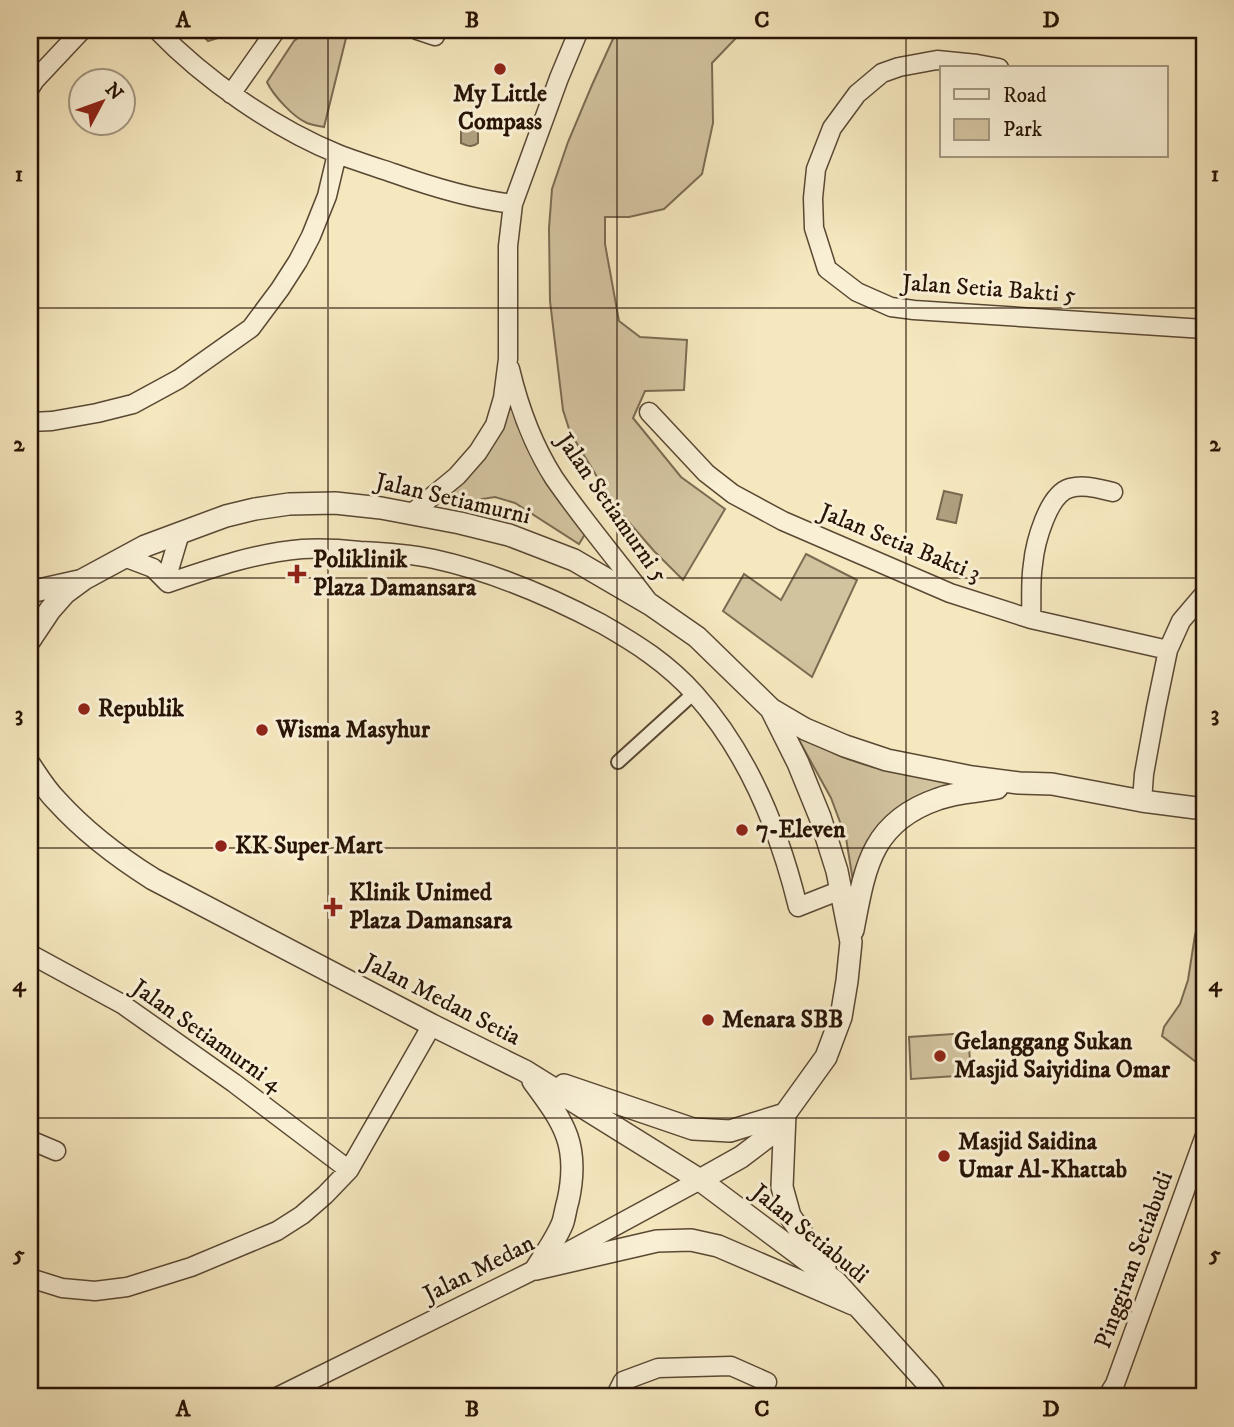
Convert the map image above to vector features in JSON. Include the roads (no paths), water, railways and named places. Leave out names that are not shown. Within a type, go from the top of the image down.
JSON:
[{"type":"street","points":[[30,88],[82,30]]},
{"type":"street","points":[[157,30],[173,47],[231,94],[282,126],[337,153],[419,183],[513,204]]},
{"type":"street","points":[[231,94],[276,30]]},
{"type":"street","points":[[417,30],[435,36]]},
{"type":"street","name":"Jalan Setiamurni 5","points":[[412,513],[457,476],[478,452],[495,425],[503,398],[508,359],[508,246],[513,204],[579,30]]},
{"type":"street","name":"Jalan Setia Bakti 5","points":[[988,66],[937,60],[920,63],[882,73],[857,94],[832,128],[816,169],[814,228],[827,269],[857,292],[891,307],[1204,329]]},
{"type":"street","points":[[30,422],[52,421],[134,404],[179,379],[251,328],[280,289],[311,236],[327,196],[337,153]]},
{"type":"street","name":"Jalan Setiamurni 5","points":[[508,359],[523,414],[554,477],[651,605]]},
{"type":"street","name":"Jalan Setia Bakti 3","points":[[649,412],[706,473],[733,494],[773,515],[950,593],[1031,619],[1168,650]]},
{"type":"street","points":[[1031,619],[1033,564],[1043,523],[1053,501],[1067,488],[1086,486],[1113,492]]},
{"type":"street","name":"Jalan Setiamurni","points":[[30,640],[65,593],[84,579],[145,546],[226,516],[255,509],[289,504],[349,504],[412,513],[509,535],[564,555],[651,605],[697,637],[771,709]]},
{"type":"street","points":[[169,583],[172,559],[180,533]]},
{"type":"street","points":[[169,583],[234,561],[303,549],[330,549],[398,553],[432,559],[463,566],[532,590],[580,612],[636,643],[664,663],[694,693],[716,720],[752,776],[777,837],[797,906],[841,890]]},
{"type":"street","points":[[124,557],[153,568],[169,583]]},
{"type":"street","name":"Jalan Setiamurni","points":[[30,592],[84,579]]},
{"type":"street","points":[[1142,801],[1144,774],[1168,650],[1181,621],[1204,594]]},
{"type":"street","points":[[618,762],[694,693]]},
{"type":"street","points":[[771,709],[805,729],[887,760],[972,777],[1052,784],[1142,801],[1204,809]]},
{"type":"street","points":[[771,709],[798,763],[830,847],[851,942]]},
{"type":"street","name":"Jalan Medan Setia","points":[[30,765],[62,807],[132,866],[432,1025],[525,1071],[701,1180]]},
{"type":"street","points":[[701,1180],[741,1157],[766,1138],[826,1057],[841,1017],[860,894],[878,841],[896,821],[910,811],[939,799],[1019,783]]},
{"type":"street","name":"Jalan Setiamurni 4","points":[[30,954],[122,1004],[234,1083],[349,1170]]},
{"type":"street","points":[[30,1278],[62,1288],[95,1291],[127,1287],[191,1267],[277,1231],[326,1195],[349,1170],[432,1025]]},
{"type":"street","points":[[525,1071],[693,1129],[730,1131],[785,1114]]},
{"type":"street","points":[[525,1071],[555,1111],[572,1153],[572,1180],[563,1222],[536,1269]]},
{"type":"street","points":[[785,1114],[782,1187],[790,1216],[836,1282]]},
{"type":"street","name":"Pinggiran Setiabudi","points":[[1108,1397],[1204,1138]]},
{"type":"street","points":[[30,1140],[56,1150]]},
{"type":"street","name":"Jalan Medan","points":[[277,1397],[536,1269],[701,1180]]},
{"type":"street","name":"Jalan Setiabudi","points":[[701,1180],[836,1282],[937,1397]]},
{"type":"street","points":[[536,1269],[657,1241],[691,1240],[718,1246],[858,1307]]},
{"type":"street","points":[[615,1397],[623,1381],[658,1368],[731,1366],[767,1382]]},
{"type":"place","name":"My Little Compass","points":[[500,69]]},
{"type":"place","name":"Poliklinik Plaza Damansara","points":[[297,574]]},
{"type":"place","name":"Republik","points":[[84,709]]},
{"type":"place","name":"Wisma Masyhur","points":[[262,730]]},
{"type":"place","name":"7-Eleven","points":[[742,830]]},
{"type":"place","name":"KK Super Mart","points":[[221,846]]},
{"type":"place","name":"Klinik Unimed Plaza Damansara","points":[[333,907]]},
{"type":"place","name":"Menara SBB","points":[[708,1020]]},
{"type":"place","name":"Gelanggang Sukan Masjid Saiyidina Omar","points":[[940,1056]]},
{"type":"place","name":"Masjid Saidina Umar Al-Khattab","points":[[944,1156]]}]
